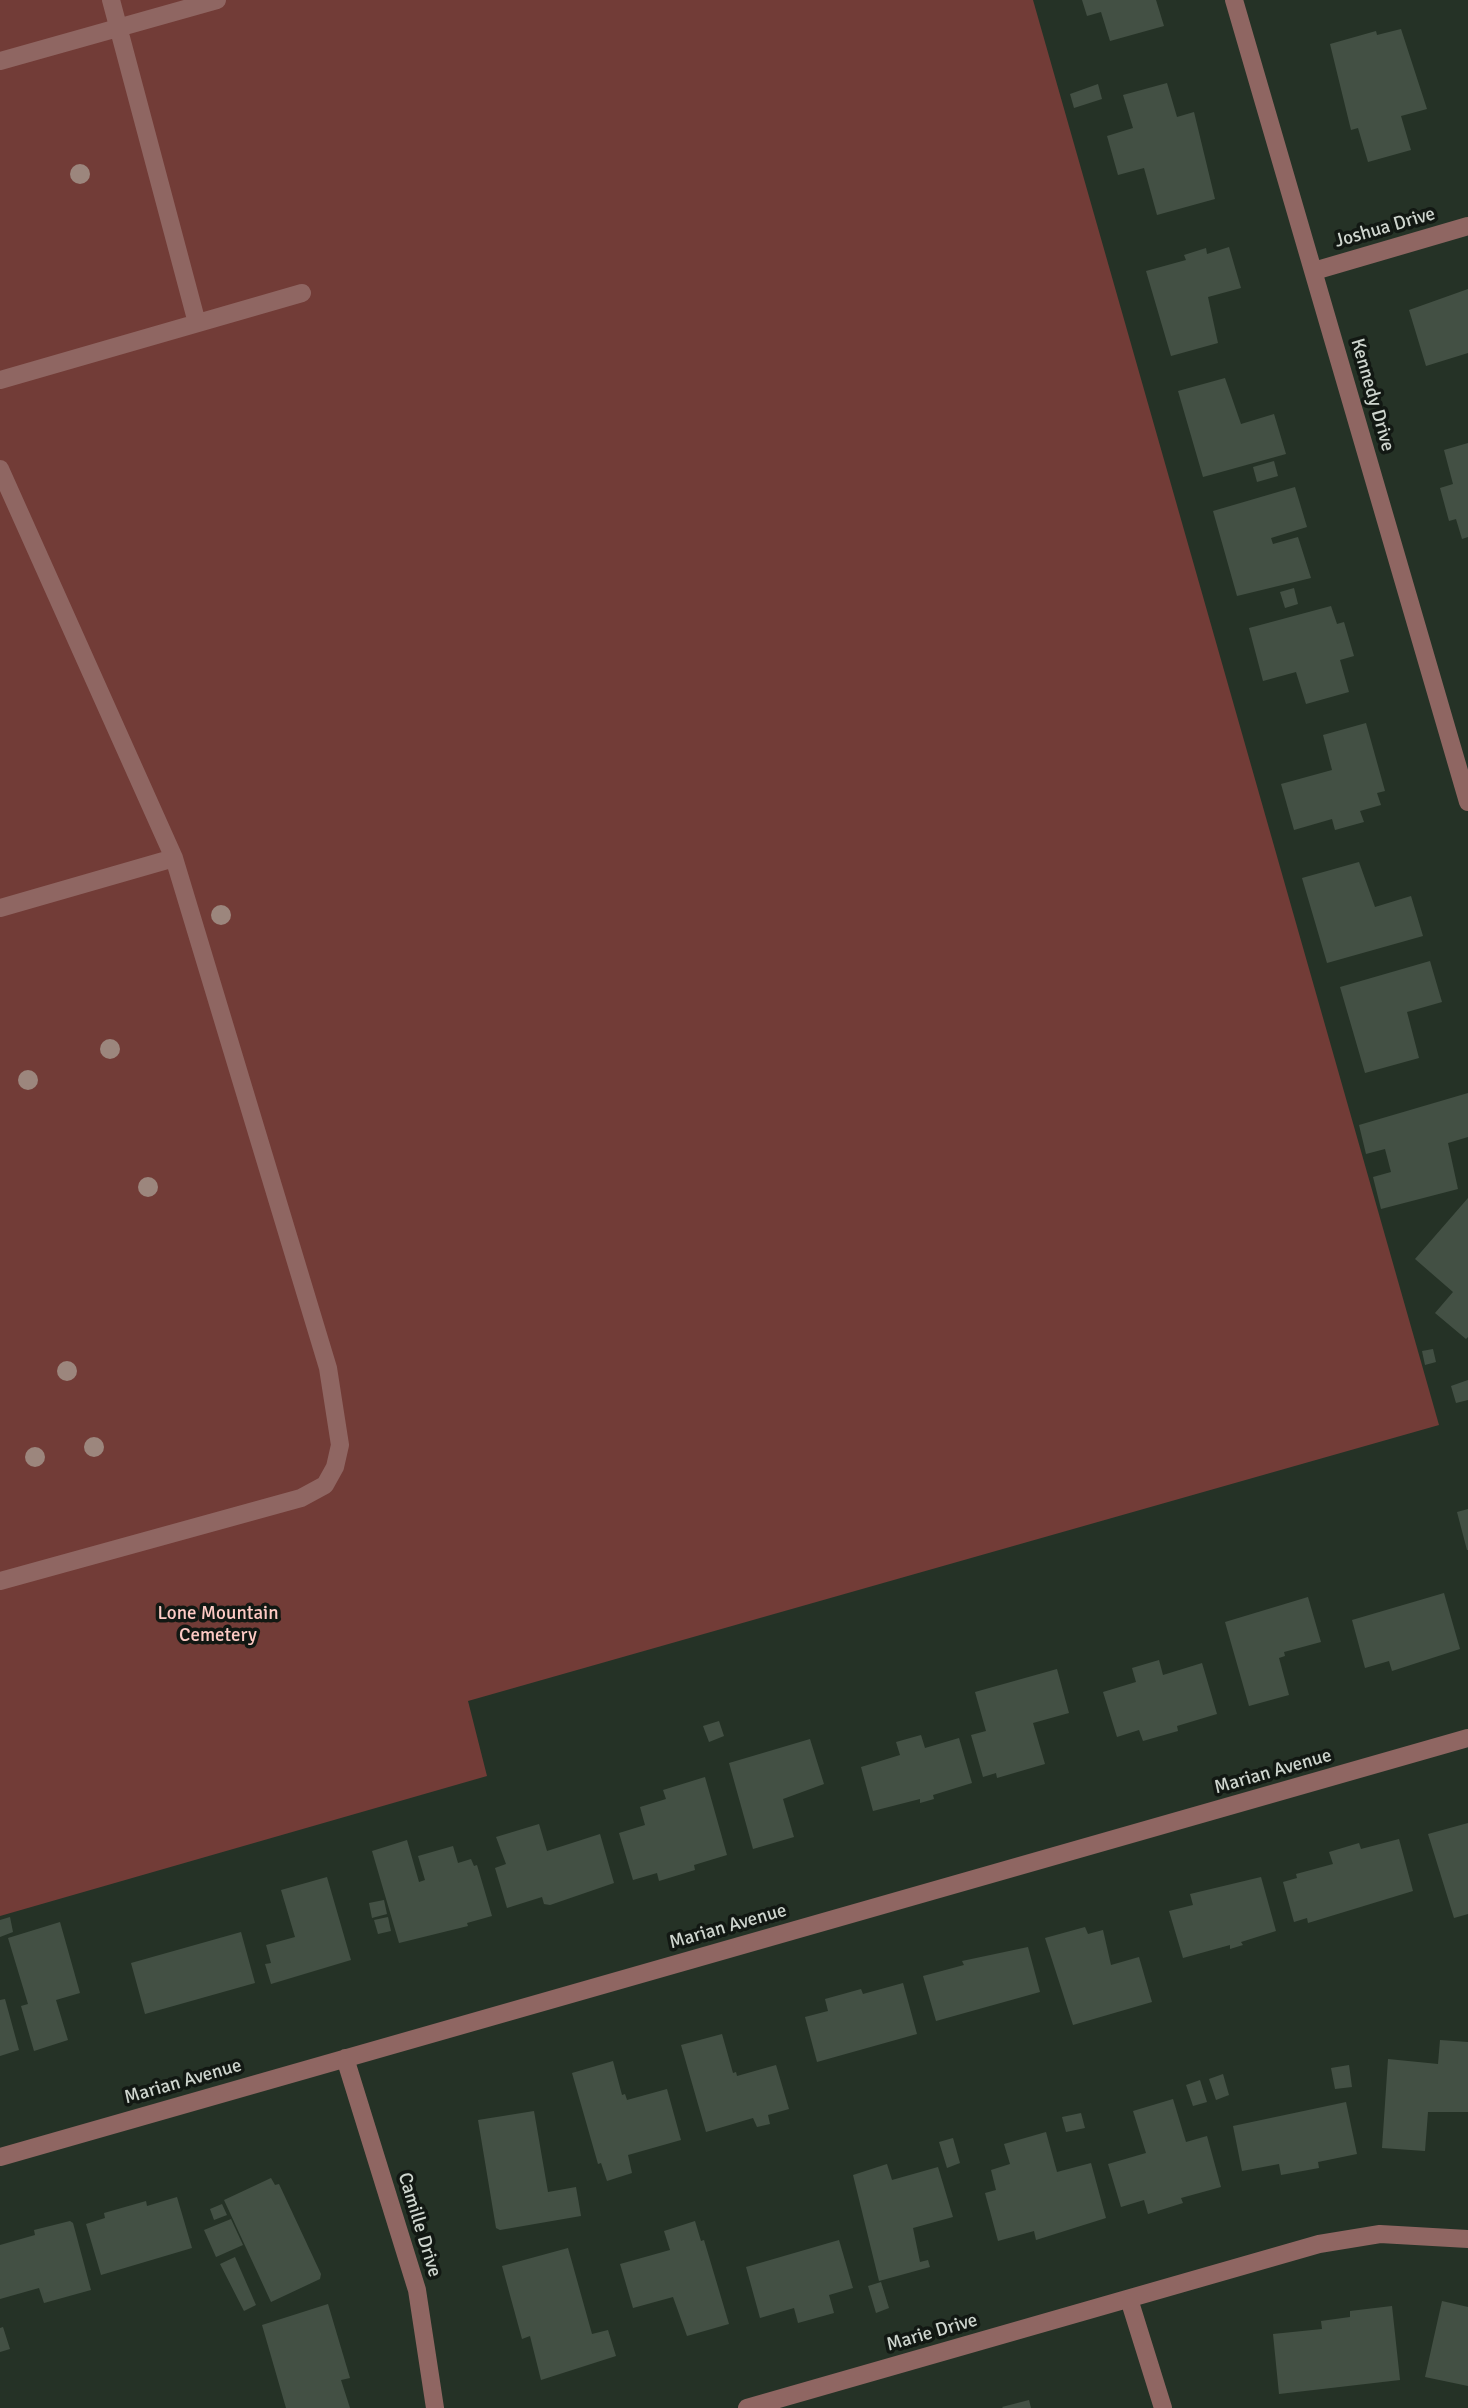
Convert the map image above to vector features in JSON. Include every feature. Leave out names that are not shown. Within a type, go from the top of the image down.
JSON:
[{"type":"street","points":[[111,0],[197,323]]},
{"type":"street","points":[[0,60],[217,0]]},
{"type":"street","name":"Kennedy Drive","points":[[1234,0],[1468,802]]},
{"type":"street","name":"Joshua Drive","points":[[1314,271],[1468,226]]},
{"type":"street","points":[[0,380],[302,293]]},
{"type":"street","points":[[0,469],[174,858],[328,1368],[340,1445],[335,1467],[324,1485],[301,1498],[0,1581]]},
{"type":"street","points":[[0,908],[174,858]]},
{"type":"street","name":"Marian Avenue","points":[[0,2157],[1468,1738]]},
{"type":"street","name":"Camille Drive","points":[[345,2058],[417,2290],[435,2408]]},
{"type":"street","name":"Marie Drive","points":[[747,2408],[1319,2244],[1380,2234],[1468,2239]]},
{"type":"street","points":[[1129,2299],[1163,2408]]},
{"type":"green space","name":"Lone Mountain Cemetery","points":[[0,0],[1033,0],[1439,1425],[468,1701],[487,1776],[0,1916]]},
{"type":"building","points":[[1082,0],[1156,0],[1164,26],[1110,41],[1101,12],[1087,16]]},
{"type":"building","points":[[1401,29],[1427,109],[1401,116],[1411,150],[1368,162],[1358,128],[1351,130],[1330,44],[1376,31],[1377,35]]},
{"type":"building","points":[[1167,83],[1177,117],[1194,112],[1215,199],[1157,215],[1144,168],[1118,175],[1107,136],[1133,128],[1123,95]]},
{"type":"building","points":[[1098,84],[1102,99],[1074,108],[1070,94]]},
{"type":"building","points":[[1229,247],[1241,288],[1208,297],[1218,343],[1171,356],[1146,271],[1186,260],[1184,255],[1206,248],[1207,254]]},
{"type":"building","points":[[1468,289],[1468,353],[1426,366],[1409,310]]},
{"type":"building","points":[[1225,378],[1241,424],[1274,414],[1286,454],[1203,477],[1178,391]]},
{"type":"building","points":[[1468,443],[1468,537],[1462,539],[1456,519],[1449,521],[1440,488],[1453,484],[1444,450]]},
{"type":"building","points":[[1274,461],[1278,476],[1257,482],[1253,467]]},
{"type":"building","points":[[1295,487],[1307,527],[1271,538],[1273,544],[1298,537],[1311,578],[1237,596],[1213,511]]},
{"type":"building","points":[[1294,588],[1298,604],[1285,608],[1280,592]]},
{"type":"building","points":[[1331,606],[1337,624],[1344,622],[1354,656],[1340,660],[1349,692],[1306,704],[1296,672],[1263,681],[1249,628]]},
{"type":"building","points":[[1366,723],[1385,791],[1377,793],[1381,805],[1360,811],[1364,822],[1335,830],[1332,819],[1294,830],[1281,784],[1332,770],[1323,735]]},
{"type":"building","points":[[1359,862],[1375,907],[1411,896],[1423,936],[1327,963],[1302,878]]},
{"type":"building","points":[[1430,961],[1442,1002],[1407,1012],[1419,1058],[1365,1073],[1340,987]]},
{"type":"building","points":[[1468,1093],[1468,1137],[1448,1143],[1458,1189],[1381,1209],[1373,1177],[1391,1172],[1385,1149],[1366,1154],[1359,1125]]},
{"type":"building","points":[[1468,1198],[1466,1339],[1435,1313],[1453,1292],[1415,1259]]},
{"type":"building","points":[[1433,1349],[1436,1362],[1425,1365],[1422,1351]]},
{"type":"building","points":[[1468,1380],[1468,1400],[1456,1403],[1451,1386]]},
{"type":"building","points":[[1468,1509],[1468,1550],[1467,1550],[1457,1512]]},
{"type":"building","points":[[1444,1593],[1460,1649],[1392,1671],[1389,1661],[1365,1668],[1352,1620]]},
{"type":"building","points":[[1308,1597],[1321,1642],[1284,1652],[1285,1656],[1279,1658],[1289,1695],[1249,1706],[1225,1622]]},
{"type":"building","points":[[1159,1660],[1163,1675],[1202,1663],[1217,1714],[1177,1726],[1178,1731],[1143,1741],[1139,1730],[1117,1737],[1103,1692],[1136,1682],[1132,1668]]},
{"type":"building","points":[[1057,1669],[1069,1713],[1033,1723],[1045,1764],[997,1778],[996,1773],[983,1777],[971,1735],[986,1731],[975,1692]]},
{"type":"building","points":[[719,1721],[724,1736],[709,1742],[703,1726]]},
{"type":"building","points":[[921,1735],[925,1748],[959,1738],[972,1783],[933,1795],[934,1799],[920,1803],[920,1799],[873,1811],[861,1767],[900,1755],[896,1742]]},
{"type":"building","points":[[810,1739],[824,1784],[783,1799],[794,1837],[753,1849],[729,1763]]},
{"type":"building","points":[[705,1777],[727,1855],[694,1865],[695,1870],[659,1881],[657,1873],[633,1880],[619,1833],[645,1825],[640,1807],[666,1799],[663,1790]]},
{"type":"building","points":[[1468,1823],[1468,1914],[1454,1918],[1428,1834]]},
{"type":"building","points":[[539,1824],[547,1851],[600,1834],[614,1883],[550,1905],[544,1904],[542,1897],[507,1908],[495,1868],[506,1864],[496,1837]]},
{"type":"building","points":[[1399,1839],[1413,1891],[1308,1923],[1307,1918],[1294,1922],[1283,1882],[1297,1878],[1296,1874],[1333,1864],[1329,1852],[1359,1843],[1361,1849]]},
{"type":"building","points":[[407,1840],[419,1882],[425,1880],[418,1856],[453,1846],[458,1863],[471,1859],[474,1866],[477,1865],[492,1916],[467,1923],[468,1926],[399,1943],[372,1851]]},
{"type":"building","points":[[327,1877],[351,1960],[271,1984],[265,1964],[271,1963],[266,1945],[295,1937],[281,1890]]},
{"type":"building","points":[[1261,1877],[1276,1931],[1241,1942],[1243,1945],[1230,1949],[1230,1945],[1183,1958],[1169,1911],[1193,1905],[1190,1894]]},
{"type":"building","points":[[384,1900],[387,1914],[372,1918],[369,1903]]},
{"type":"building","points":[[10,1917],[13,1932],[0,1937],[0,1920]]},
{"type":"building","points":[[388,1917],[391,1931],[378,1934],[374,1920]]},
{"type":"building","points":[[60,1922],[80,1993],[56,2000],[68,2040],[34,2051],[21,2006],[28,2004],[8,1938]]},
{"type":"building","points":[[1085,1927],[1088,1934],[1103,1930],[1111,1965],[1139,1957],[1152,2002],[1073,2025],[1045,1938]]},
{"type":"building","points":[[241,1932],[255,1983],[145,2014],[131,1963]]},
{"type":"building","points":[[1028,1947],[1040,1992],[936,2021],[923,1976],[964,1965],[962,1961]]},
{"type":"building","points":[[903,1983],[917,2034],[817,2062],[805,2017],[828,2011],[825,1999],[861,1989],[863,1994]]},
{"type":"building","points":[[5,1999],[19,2050],[0,2056],[0,2000]]},
{"type":"building","points":[[722,2034],[733,2073],[736,2072],[737,2076],[776,2065],[789,2109],[768,2115],[770,2124],[757,2127],[753,2118],[706,2132],[681,2045]]},
{"type":"building","points":[[1440,2040],[1468,2042],[1468,2112],[1428,2112],[1425,2151],[1382,2148],[1388,2059],[1438,2064]]},
{"type":"building","points":[[613,2061],[622,2095],[625,2094],[627,2100],[667,2089],[681,2140],[628,2155],[632,2173],[607,2181],[601,2163],[598,2164],[572,2073]]},
{"type":"building","points":[[1349,2065],[1352,2087],[1335,2089],[1331,2068]]},
{"type":"building","points":[[1223,2074],[1229,2095],[1216,2100],[1209,2079]]},
{"type":"building","points":[[1200,2080],[1207,2102],[1193,2106],[1186,2085]]},
{"type":"building","points":[[1173,2099],[1186,2142],[1207,2136],[1221,2187],[1181,2198],[1183,2203],[1148,2214],[1144,2200],[1121,2207],[1108,2164],[1146,2153],[1133,2111]]},
{"type":"building","points":[[1346,2102],[1357,2154],[1318,2162],[1319,2168],[1281,2175],[1279,2164],[1242,2171],[1233,2126]]},
{"type":"building","points":[[534,2111],[548,2192],[576,2187],[581,2216],[500,2230],[496,2228],[478,2120]]},
{"type":"building","points":[[1081,2113],[1085,2128],[1066,2132],[1062,2117]]},
{"type":"building","points":[[1046,2132],[1057,2172],[1091,2163],[1106,2218],[1036,2240],[1034,2231],[998,2241],[985,2193],[996,2190],[991,2170],[1010,2164],[1004,2144]]},
{"type":"building","points":[[953,2138],[960,2163],[947,2168],[939,2142]]},
{"type":"building","points":[[887,2164],[892,2180],[938,2167],[953,2217],[913,2228],[920,2262],[928,2260],[930,2267],[879,2281],[853,2175]]},
{"type":"building","points":[[271,2178],[275,2185],[279,2184],[321,2274],[320,2279],[271,2302],[224,2200]]},
{"type":"building","points":[[177,2197],[192,2248],[101,2275],[86,2224],[105,2218],[104,2213],[146,2201],[147,2206]]},
{"type":"building","points":[[222,2204],[227,2215],[214,2220],[210,2209]]},
{"type":"building","points":[[231,2219],[243,2245],[216,2257],[204,2230]]},
{"type":"building","points":[[70,2221],[73,2223],[91,2290],[44,2303],[39,2288],[0,2299],[0,2245],[35,2235],[34,2230]]},
{"type":"building","points":[[695,2221],[701,2241],[704,2240],[729,2324],[687,2336],[673,2297],[633,2308],[620,2264],[670,2250],[664,2231]]},
{"type":"building","points":[[839,2240],[853,2288],[829,2295],[834,2313],[798,2323],[794,2308],[760,2318],[746,2267]]},
{"type":"building","points":[[568,2248],[592,2334],[608,2330],[616,2356],[541,2380],[530,2336],[522,2339],[502,2266]]},
{"type":"building","points":[[235,2257],[256,2305],[244,2311],[220,2264]]},
{"type":"building","points":[[881,2282],[889,2308],[876,2313],[868,2286]]},
{"type":"building","points":[[1442,2301],[1468,2307],[1468,2386],[1425,2377]]},
{"type":"building","points":[[328,2304],[350,2378],[341,2380],[350,2408],[286,2408],[262,2325]]},
{"type":"building","points":[[1392,2306],[1400,2380],[1279,2394],[1273,2334],[1322,2329],[1321,2321],[1350,2317],[1350,2311]]},
{"type":"building","points":[[3,2327],[10,2349],[0,2352],[0,2328]]},
{"type":"building","points":[[1029,2400],[1031,2408],[1002,2407]]}]
